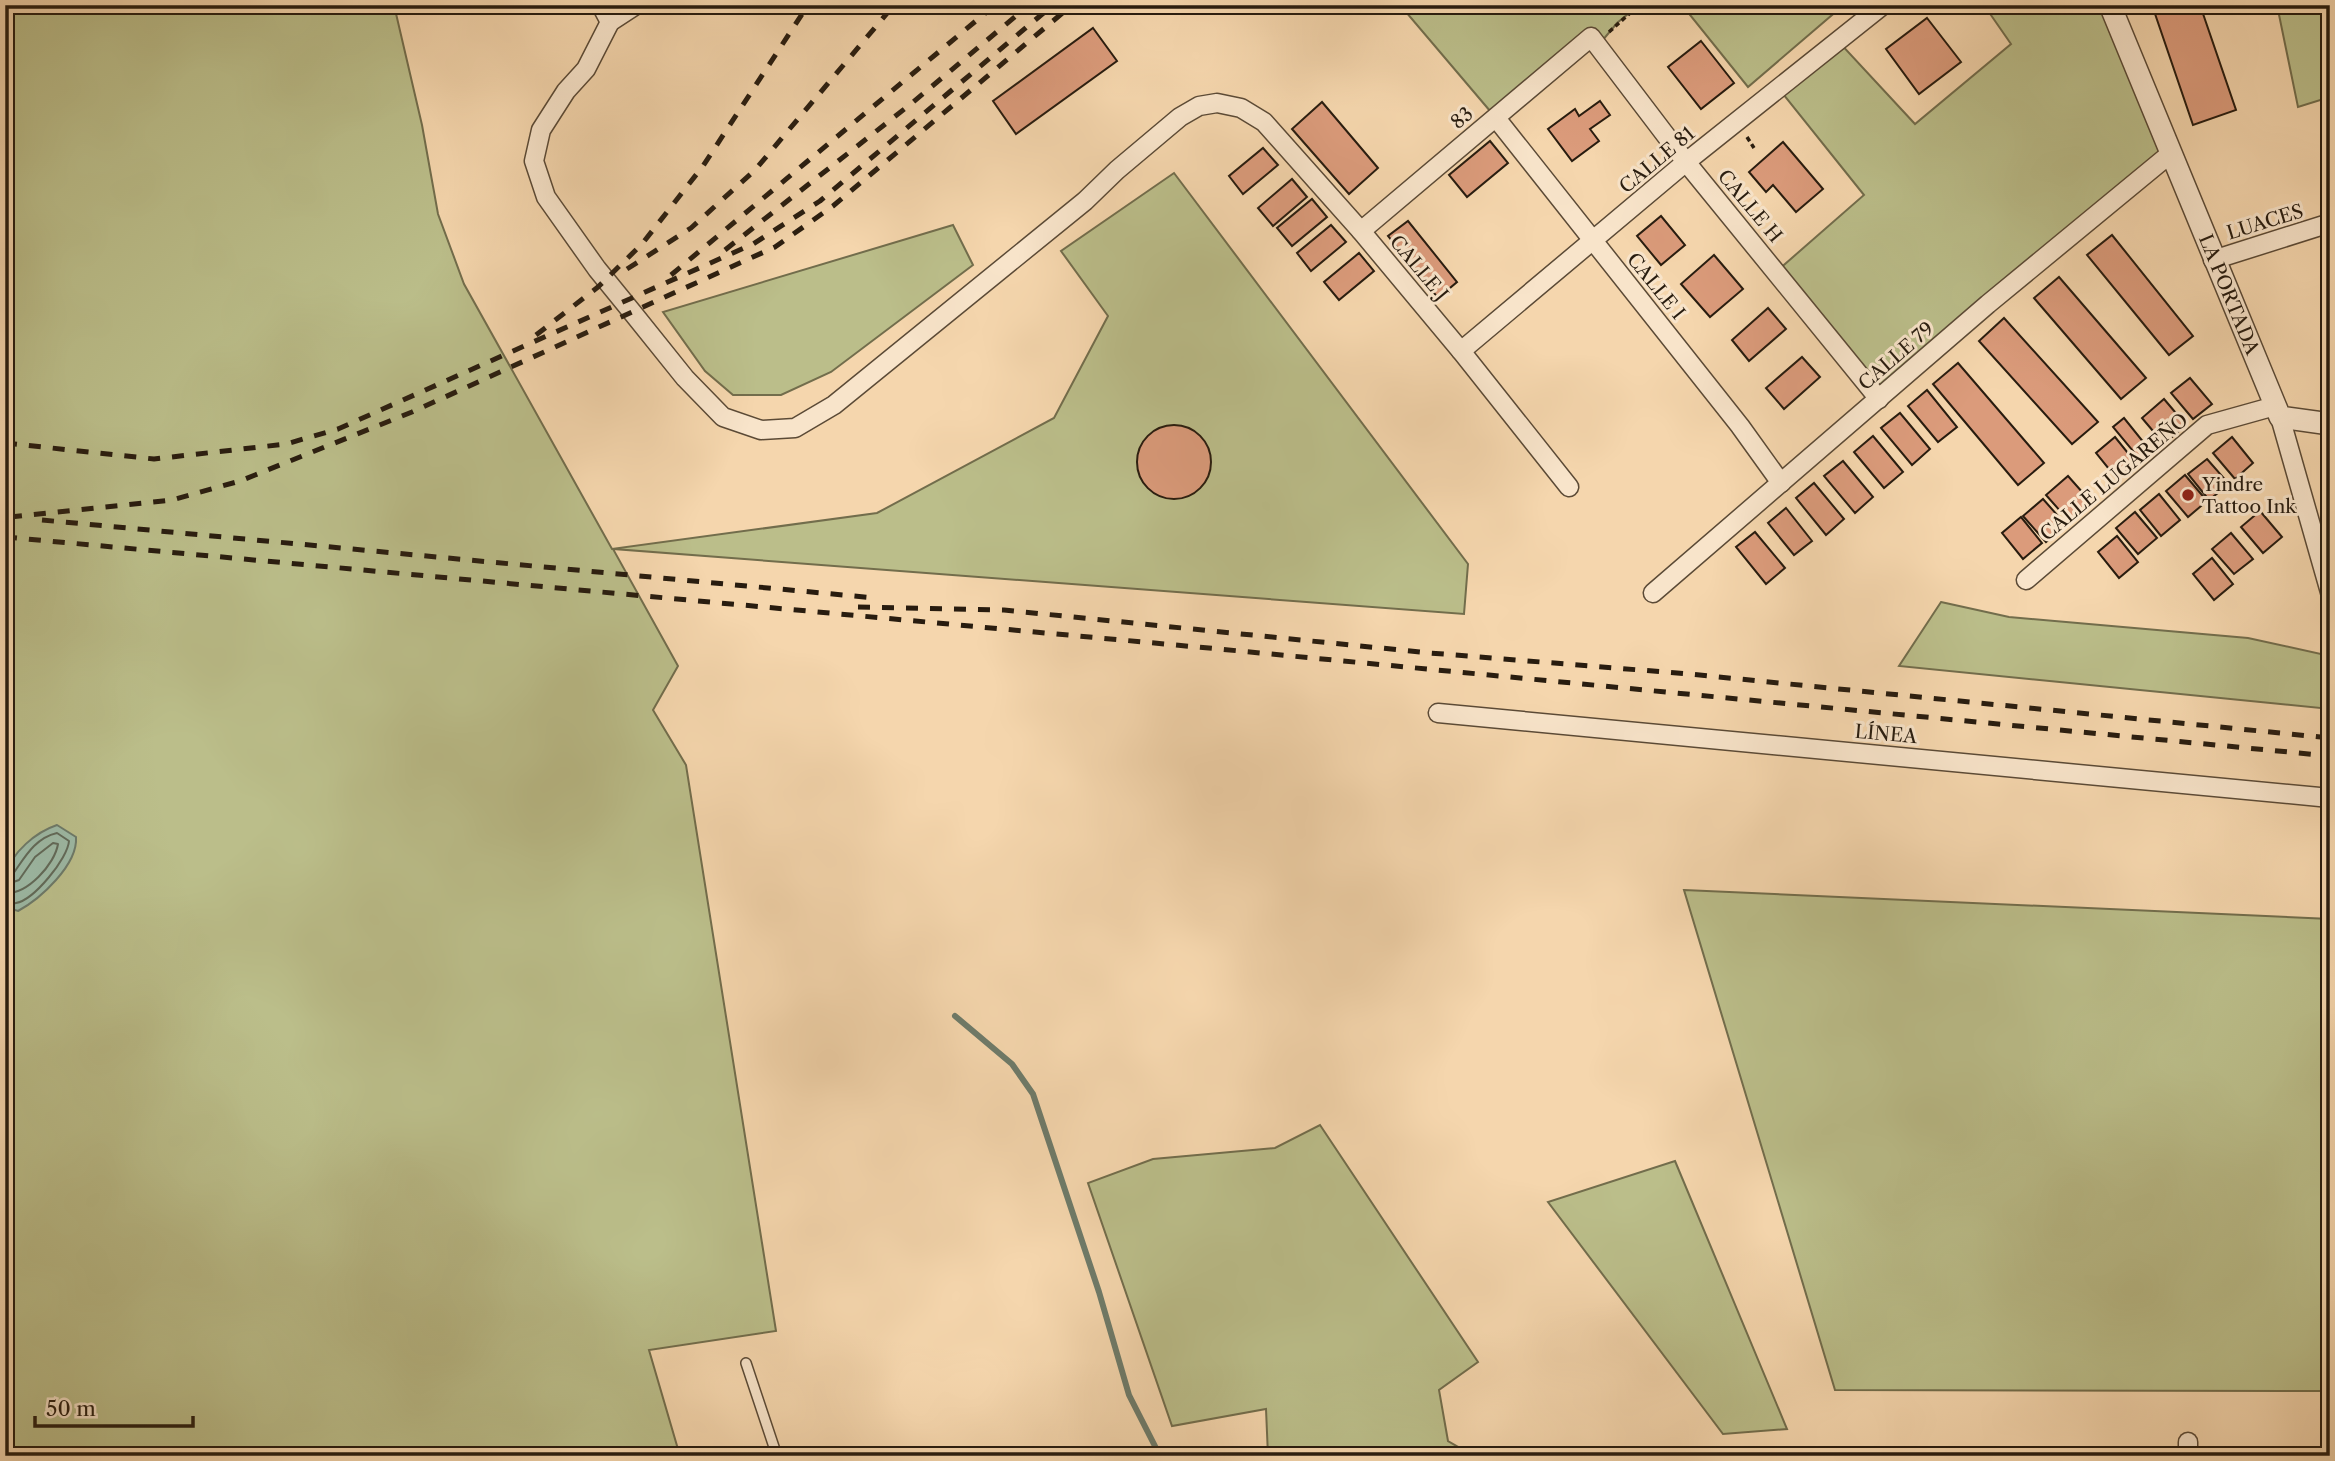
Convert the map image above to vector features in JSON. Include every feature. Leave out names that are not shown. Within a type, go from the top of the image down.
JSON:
[{"type":"street","points":[[601,5],[610,22],[636,5]]},
{"type":"street","name":"CALLE 81","points":[[1461,351],[1686,162],[1883,5]]},
{"type":"street","name":"LA PORTADA","points":[[2110,5],[2277,411],[2330,592]]},
{"type":"street","name":"CALLE J","points":[[610,22],[586,69],[566,91],[541,130],[534,161],[546,197],[597,269],[685,378],[723,417],[761,430],[795,428],[834,405],[1085,201],[1180,117],[1199,106],[1217,103],[1241,108],[1264,122],[1461,351],[1569,487]]},
{"type":"street","name":"83","points":[[1361,232],[1496,118],[1594,42]]},
{"type":"street","name":"CALLE H","points":[[1594,42],[1686,162],[1879,399]]},
{"type":"street","name":"CALLE I","points":[[1496,118],[1732,415],[1781,482]]},
{"type":"street","name":"CALLE 79","points":[[1653,593],[1987,304],[2170,154]]},
{"type":"street","name":"LUACES","points":[[2213,260],[2330,223]]},
{"type":"street","points":[[2277,411],[2330,424]]},
{"type":"street","name":"CALLE LUGAREÑO","points":[[2026,580],[2207,425],[2277,411]]},
{"type":"street","name":"LÍNEA","points":[[1438,713],[2330,798]]},
{"type":"lane","points":[[746,1363],[777,1456]]},
{"type":"path","points":[[1594,42],[1639,5]]},
{"type":"green space","points":[[5,5],[394,5],[422,125],[438,214],[464,284],[612,549],[877,513],[1054,418],[1108,316],[1061,251],[1174,173],[1468,564],[1464,614],[613,549],[678,666],[653,710],[686,765],[776,1331],[649,1350],[680,1456],[5,1456]]},
{"type":"green space","points":[[1400,5],[1639,5],[1617,23],[1597,47],[1591,38],[1496,118]]},
{"type":"green space","points":[[1682,5],[1836,5],[1839,9],[1748,87]]},
{"type":"green space","points":[[1984,5],[2110,5],[2170,154],[1879,399],[1777,271],[1864,195],[1779,89],[1839,42],[1915,124],[2011,44]]},
{"type":"green space","points":[[2277,5],[2330,5],[2330,97],[2298,107]]},
{"type":"green space","points":[[953,225],[973,265],[831,372],[781,395],[733,395],[705,371],[663,312]]},
{"type":"green space","points":[[1941,602],[2009,617],[2248,638],[2330,656],[2330,709],[1899,666]]},
{"type":"green space","points":[[1684,890],[2330,919],[2330,1391],[1835,1390]]},
{"type":"green space","points":[[1320,1125],[1478,1362],[1439,1390],[1448,1441],[1474,1456],[1268,1456],[1266,1409],[1172,1426],[1088,1183],[1153,1159],[1275,1148]]},
{"type":"green space","points":[[1675,1161],[1787,1429],[1723,1434],[1548,1202]]},
{"type":"water","points":[[57,825],[76,837],[71,859],[47,890],[27,906],[18,911],[5,907],[5,878],[14,858],[33,838]]},
{"type":"building","points":[[2152,5],[2200,5],[2236,110],[2193,125]]},
{"type":"building","points":[[1927,18],[1961,62],[1919,94],[1886,49]]},
{"type":"building","points":[[1093,28],[1117,61],[1016,134],[993,101]]},
{"type":"building","points":[[1701,41],[1734,83],[1701,109],[1668,67]]},
{"type":"building","points":[[1600,101],[1610,115],[1590,129],[1599,141],[1572,161],[1548,129],[1575,109],[1579,116]]},
{"type":"building","points":[[1322,102],[1378,168],[1349,194],[1292,129]]},
{"type":"building","points":[[1490,141],[1508,163],[1467,197],[1449,175]]},
{"type":"building","points":[[1783,142],[1823,189],[1796,212],[1773,185],[1766,192],[1749,172]]},
{"type":"building","points":[[1263,148],[1278,165],[1243,194],[1229,176]]},
{"type":"building","points":[[1292,179],[1307,197],[1273,226],[1258,208]]},
{"type":"building","points":[[1312,199],[1327,217],[1292,246],[1277,228]]},
{"type":"building","points":[[1661,216],[1685,245],[1661,265],[1637,236]]},
{"type":"building","points":[[1408,221],[1457,282],[1438,298],[1388,236]]},
{"type":"building","points":[[1331,225],[1346,242],[1311,271],[1297,253]]},
{"type":"building","points":[[2112,235],[2193,336],[2169,355],[2087,255]]},
{"type":"building","points":[[1359,253],[1374,271],[1339,300],[1324,282]]},
{"type":"building","points":[[1714,255],[1743,289],[1710,317],[1681,284]]},
{"type":"building","points":[[2059,277],[2146,378],[2121,399],[2034,298]]},
{"type":"building","points":[[1768,308],[1786,329],[1749,361],[1732,340]]},
{"type":"building","points":[[2004,318],[2098,422],[2072,444],[1979,341]]},
{"type":"building","points":[[1802,357],[1820,377],[1784,409],[1766,388]]},
{"type":"building","points":[[1958,363],[2044,463],[2018,485],[1933,384]]},
{"type":"building","points":[[2190,378],[2212,404],[2193,419],[2171,393]]},
{"type":"building","points":[[1927,390],[1957,427],[1938,442],[1908,406]]},
{"type":"building","points":[[2164,399],[2186,425],[2164,444],[2142,418]]},
{"type":"building","points":[[1900,413],[1930,449],[1912,465],[1881,428]]},
{"type":"building","points":[[2124,418],[2153,454],[2142,462],[2113,427]]},
{"type":"building","points":[[1174,425],[1188,428],[1200,436],[1208,448],[1211,462],[1208,476],[1200,488],[1188,496],[1174,499],[1160,496],[1148,488],[1140,476],[1137,462],[1140,448],[1148,436],[1160,428]]},
{"type":"building","points":[[1873,436],[1903,472],[1884,488],[1854,452]]},
{"type":"building","points":[[2115,437],[2136,463],[2117,479],[2096,453]]},
{"type":"building","points":[[2232,437],[2253,463],[2235,479],[2213,453]]},
{"type":"building","points":[[2207,459],[2229,484],[2209,500],[2188,474]]},
{"type":"building","points":[[1843,461],[1873,497],[1855,513],[1824,476]]},
{"type":"building","points":[[2185,475],[2207,501],[2188,517],[2166,491]]},
{"type":"building","points":[[2068,476],[2091,502],[2069,521],[2046,495]]},
{"type":"building","points":[[1814,483],[1844,519],[1826,535],[1796,498]]},
{"type":"building","points":[[2159,494],[2180,520],[2161,536],[2140,510]]},
{"type":"building","points":[[2043,499],[2066,525],[2046,542],[2023,516]]},
{"type":"building","points":[[1786,508],[1812,541],[1794,555],[1768,523]]},
{"type":"building","points":[[2260,511],[2282,537],[2263,553],[2241,527]]},
{"type":"building","points":[[2135,512],[2157,538],[2138,554],[2116,528]]},
{"type":"building","points":[[2021,517],[2042,543],[2023,559],[2002,533]]},
{"type":"building","points":[[1755,532],[1785,568],[1766,584],[1736,547]]},
{"type":"building","points":[[2231,533],[2253,559],[2234,574],[2212,549]]},
{"type":"building","points":[[2117,536],[2138,562],[2119,578],[2098,552]]},
{"type":"building","points":[[2212,558],[2233,584],[2214,600],[2193,574]]},
{"type":"building","points":[[1905,1450],[1905,1456],[1880,1456],[1880,1451]]},
{"type":"waterway","points":[[955,1016],[1012,1064],[1033,1094],[1099,1292],[1129,1395],[1160,1456]]},
{"type":"railway","points":[[536,335],[598,287],[642,244],[703,166],[808,5]]},
{"type":"railway","points":[[627,269],[691,228],[755,170],[894,5]]},
{"type":"railway","points":[[671,275],[995,5]]},
{"type":"railway","points":[[725,250],[912,103],[1029,5]]},
{"type":"railway","points":[[5,443],[154,459],[286,444],[338,429],[753,244],[820,201],[1053,5]]},
{"type":"railway","points":[[10,517],[172,500],[240,481],[412,412],[775,247],[833,206],[1072,5]]},
{"type":"railway","points":[[42,520],[875,598]]},
{"type":"railway","points":[[5,537],[1219,649],[2330,756]]},
{"type":"railway","points":[[858,607],[1004,610],[1430,653],[1689,674],[2330,738]]},
{"type":"place","name":"Yindre Tattoo Ink","points":[[2188,495]]}]
